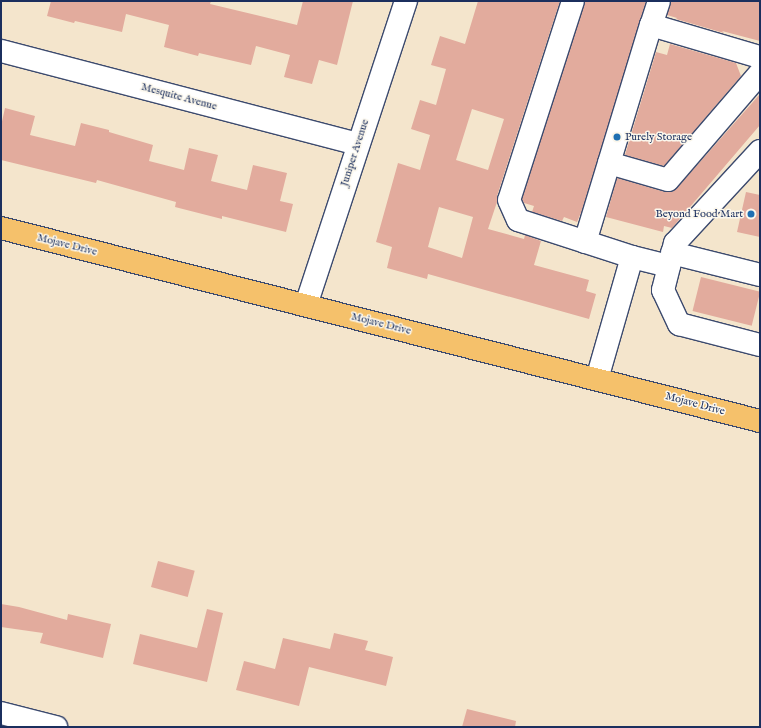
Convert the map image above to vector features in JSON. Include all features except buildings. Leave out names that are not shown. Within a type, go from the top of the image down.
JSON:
[{"type":"main road","name":"Mojave Drive","points":[[1,228],[760,421]]},
{"type":"street","name":"Juniper Avenue","points":[[306,305],[406,1]]},
{"type":"street","points":[[573,1],[509,200],[518,220],[632,257],[671,260],[760,275]]},
{"type":"street","points":[[584,242],[659,1]]},
{"type":"street","points":[[651,25],[760,57]]},
{"type":"street","name":"Mesquite Avenue","points":[[1,51],[358,144]]},
{"type":"street","points":[[609,163],[668,180],[760,73]]},
{"type":"street","points":[[760,151],[675,243],[663,290],[679,324],[760,344]]},
{"type":"street","points":[[597,379],[632,257]]},
{"type":"street","points":[[1,714],[56,727]]},
{"type":"place","name":"Purely Storage","points":[[617,137]]},
{"type":"place","name":"Beyond Food Mart","points":[[751,214]]}]
